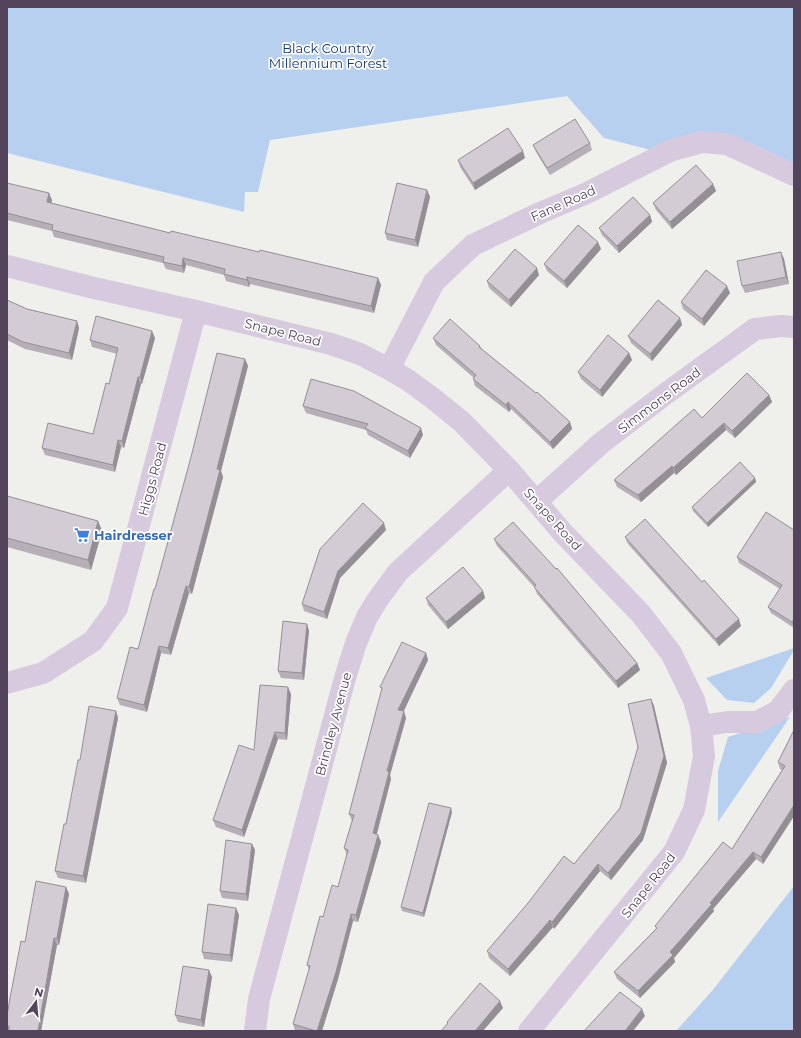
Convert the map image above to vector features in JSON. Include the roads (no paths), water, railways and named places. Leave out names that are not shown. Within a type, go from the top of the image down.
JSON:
[{"type":"street","name":"Fane Road","points":[[389,369],[434,282],[473,245],[533,216],[588,193],[672,150],[702,142],[727,144],[794,175]]},
{"type":"street","name":"Snape Road","points":[[7,266],[330,344],[360,354],[408,380],[462,422],[509,470],[563,533],[641,614],[671,653],[694,700],[701,726],[704,756],[694,810],[674,852],[529,1031]]},
{"type":"street","name":"Higgs Road","points":[[7,683],[43,673],[94,641],[117,608],[196,311]]},
{"type":"street","name":"Simmons Road","points":[[537,501],[600,444],[668,392],[756,329],[781,326],[794,327]]},
{"type":"street","name":"Brindley Avenue","points":[[255,1031],[259,999],[342,685],[356,643],[371,611],[398,572],[509,470]]},
{"type":"street","points":[[701,726],[728,722],[757,722],[778,711],[794,690]]},
{"type":"place","name":"Hairdresser","points":[[82,535]]},
{"type":"park label","name":"Black Country Millennium Forest","points":[[328,56]]}]
